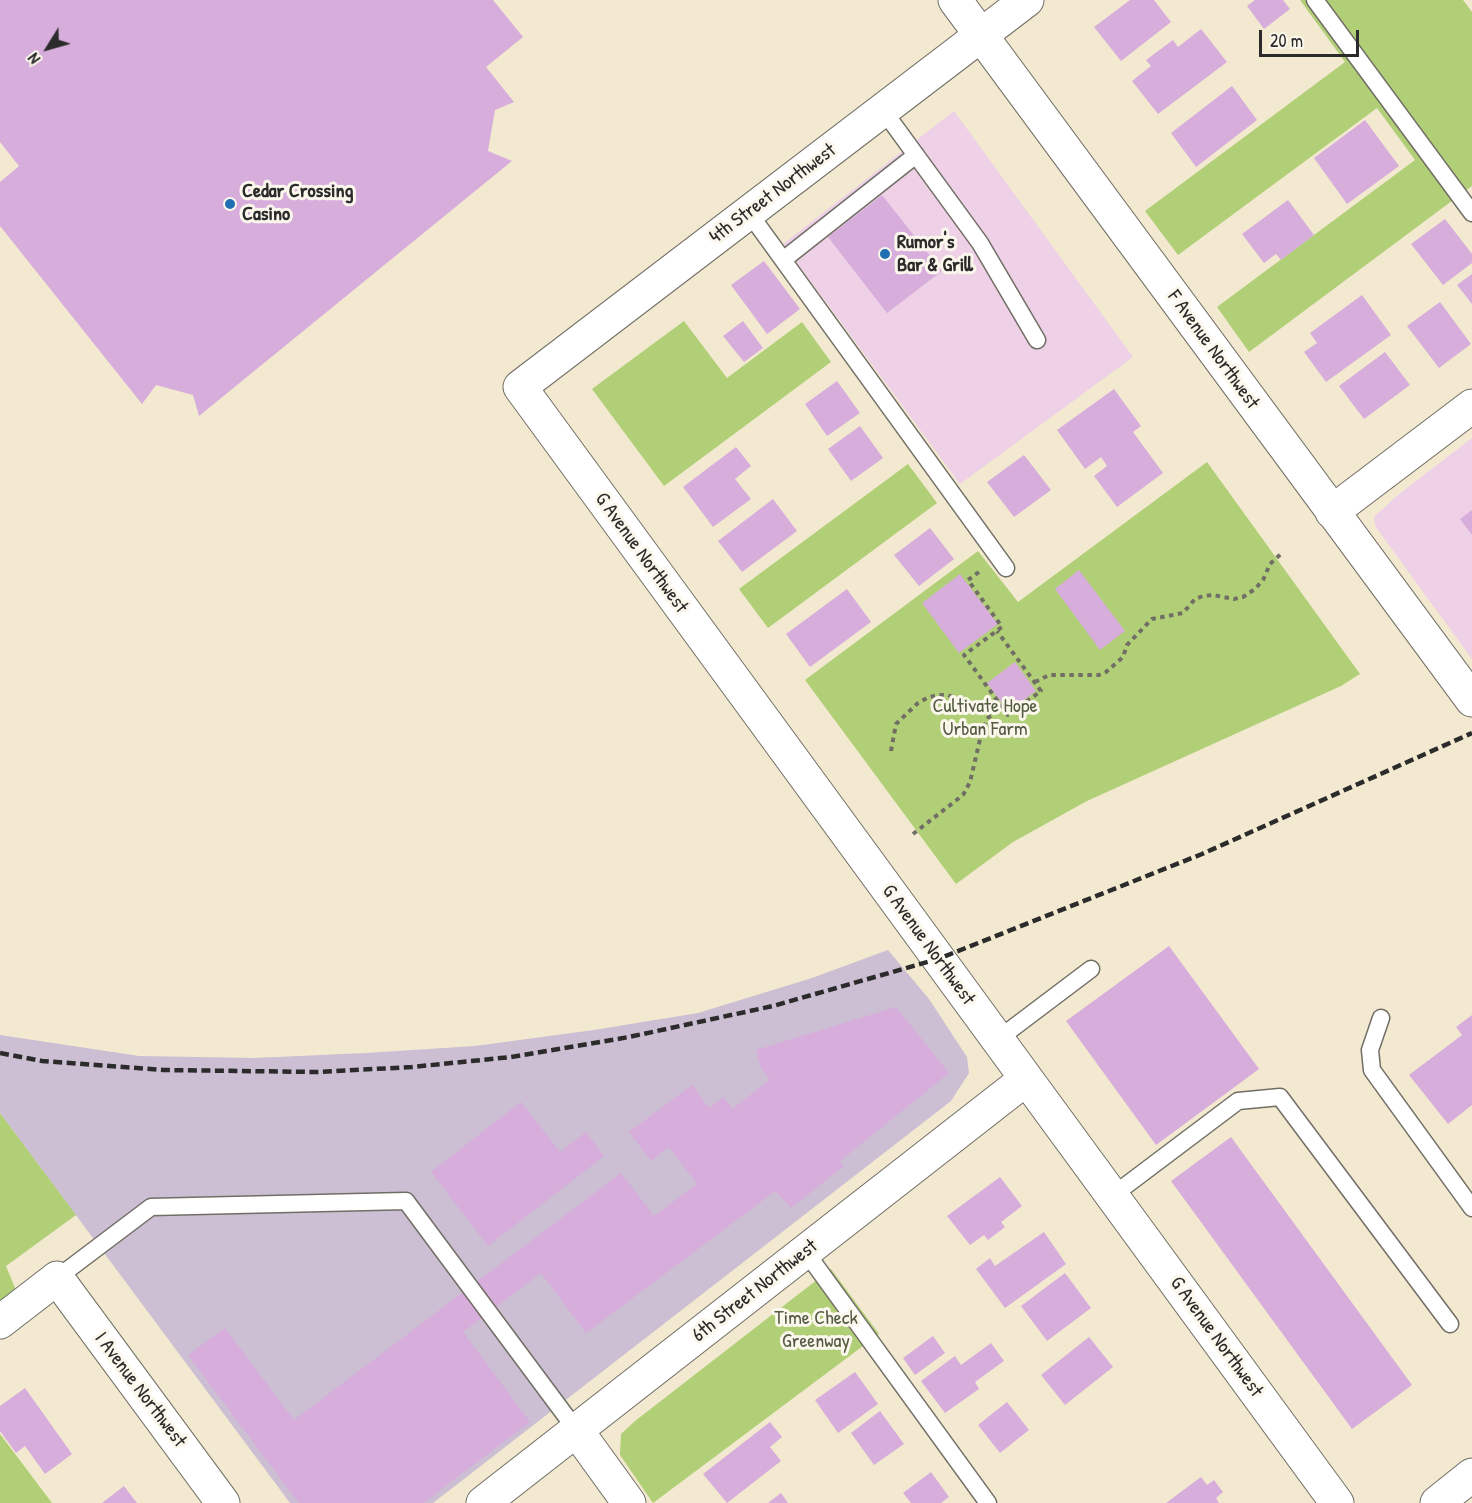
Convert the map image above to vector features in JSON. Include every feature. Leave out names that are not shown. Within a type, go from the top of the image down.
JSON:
[{"type":"street","name":"F Avenue Northwest","points":[[955,0],[1472,700]]},
{"type":"street","name":"4th Street Northwest","points":[[520,387],[1027,0]]},
{"type":"street","name":"G Avenue Northwest","points":[[520,387],[1337,1503]]},
{"type":"street","points":[[1332,512],[1472,406]]},
{"type":"street","name":"6th Street Northwest","points":[[483,1503],[1026,1079]]},
{"type":"street","points":[[0,1322],[57,1278]]},
{"type":"street","name":"I Avenue Northwest","points":[[57,1278],[223,1503]]},
{"type":"street","points":[[577,1431],[629,1503]]},
{"type":"street","points":[[1437,1503],[1472,1475]]},
{"type":"lane","points":[[1315,0],[1472,213]]},
{"type":"lane","points":[[883,110],[980,243],[1037,340]]},
{"type":"lane","points":[[783,260],[916,155]]},
{"type":"lane","points":[[749,213],[1003,563]]},
{"type":"lane","points":[[997,1040],[1091,969]]},
{"type":"lane","points":[[1381,1018],[1370,1050],[1372,1070],[1472,1208]]},
{"type":"lane","points":[[1112,1196],[1238,1101],[1280,1097],[1450,1324]]},
{"type":"lane","points":[[57,1278],[151,1207],[406,1201],[577,1431]]},
{"type":"lane","points":[[805,1251],[988,1503]]},
{"type":"path","points":[[1035,682],[1049,675],[1099,675],[1106,672],[1123,657],[1127,645],[1152,619],[1183,613],[1195,600],[1203,596],[1213,595],[1234,599],[1243,597],[1263,580],[1270,564],[1282,553]]},
{"type":"path","points":[[997,631],[1041,691],[1008,715],[964,655],[1002,627],[968,580],[1003,563]]},
{"type":"path","points":[[891,751],[896,724],[918,703],[927,698],[947,695],[991,715]]},
{"type":"path","points":[[913,834],[963,795],[970,782],[982,731],[991,715],[1001,706]]},
{"type":"shaded area","points":[[954,111],[1133,357],[960,484],[783,244]]},
{"type":"shaded area","points":[[1472,438],[1472,659],[1375,526],[1374,517],[1398,495]]},
{"type":"shaded area","points":[[888,950],[929,999],[967,1057],[969,1073],[951,1101],[433,1503],[290,1503],[0,1113],[0,1035],[139,1056],[254,1058],[475,1046],[698,1013],[812,978]]},
{"type":"green space","points":[[1300,0],[1463,0],[1472,12],[1472,186],[1249,352],[1217,307],[1415,160],[1377,108],[1178,255],[1145,211],[1345,62]]},
{"type":"green space","points":[[684,321],[727,378],[802,322],[831,362],[664,486],[592,389]]},
{"type":"green space","name":"Cultivate Hope Urban Farm","points":[[1207,462],[1360,674],[1341,686],[1087,801],[1013,842],[956,884],[805,680],[978,551],[1018,602]]},
{"type":"green space","points":[[908,464],[937,503],[768,628],[739,589]]},
{"type":"green space","points":[[0,1113],[76,1215],[6,1266],[15,1288],[0,1306]]},
{"type":"green space","name":"Time Check Greenway","points":[[831,1269],[879,1334],[653,1503],[620,1455],[621,1434]]},
{"type":"green space","points":[[0,1434],[52,1503],[0,1503]]},
{"type":"building","name":"Cedar Crossing Casino","points":[[0,0],[493,0],[523,37],[486,67],[514,102],[495,110],[488,151],[512,161],[199,416],[193,395],[156,385],[142,404],[0,226],[0,182],[19,166],[0,142]]},
{"type":"building","points":[[1130,0],[1154,0],[1171,22],[1121,61],[1094,27]]},
{"type":"building","points":[[1255,0],[1283,0],[1290,9],[1264,29],[1247,6]]},
{"type":"building","points":[[1201,29],[1227,62],[1158,114],[1132,81],[1151,66],[1146,60],[1173,40],[1178,47]]},
{"type":"building","points":[[1232,86],[1257,120],[1196,167],[1171,133]]},
{"type":"building","points":[[1365,120],[1399,166],[1347,204],[1314,158]]},
{"type":"building","name":"Rumor's Bar & Grill","points":[[882,195],[942,271],[887,313],[828,237]]},
{"type":"building","points":[[1288,200],[1314,235],[1281,260],[1276,254],[1264,263],[1242,234]]},
{"type":"building","points":[[1445,219],[1472,254],[1472,263],[1443,285],[1411,244]]},
{"type":"building","points":[[764,261],[800,309],[767,334],[731,285]]},
{"type":"building","points":[[1472,274],[1472,304],[1457,285]]},
{"type":"building","points":[[1362,295],[1391,335],[1326,382],[1304,352],[1317,343],[1310,333]]},
{"type":"building","points":[[1440,302],[1471,344],[1439,368],[1407,326]]},
{"type":"building","points":[[743,321],[763,348],[744,362],[723,336]]},
{"type":"building","points":[[1385,352],[1410,385],[1364,419],[1339,386]]},
{"type":"building","points":[[837,381],[860,413],[827,436],[805,404]]},
{"type":"building","points":[[1114,389],[1141,426],[1133,432],[1163,473],[1117,507],[1094,476],[1107,466],[1101,457],[1085,469],[1057,430]]},
{"type":"building","points":[[860,426],[883,458],[851,481],[828,449]]},
{"type":"building","points":[[736,447],[751,466],[735,479],[751,499],[713,527],[683,487]]},
{"type":"building","points":[[1024,455],[1051,490],[1014,517],[987,482]]},
{"type":"building","points":[[773,499],[797,531],[742,572],[718,541]]},
{"type":"building","points":[[1472,510],[1472,535],[1460,519]]},
{"type":"building","points":[[930,528],[954,559],[919,586],[894,555]]},
{"type":"building","points":[[1079,570],[1125,631],[1100,650],[1055,589]]},
{"type":"building","points":[[960,574],[998,624],[959,653],[922,603]]},
{"type":"building","points":[[847,589],[871,622],[810,667],[786,634]]},
{"type":"building","points":[[1015,662],[1036,691],[1008,712],[987,683]]},
{"type":"building","points":[[1169,946],[1259,1069],[1156,1145],[1066,1021]]},
{"type":"building","points":[[896,1007],[949,1073],[840,1161],[844,1166],[791,1208],[775,1191],[586,1333],[541,1273],[463,1332],[530,1422],[423,1503],[299,1503],[188,1355],[225,1328],[294,1420],[621,1173],[654,1216],[697,1184],[669,1147],[651,1161],[629,1132],[692,1085],[709,1108],[724,1097],[732,1109],[770,1080],[761,1068],[756,1050]]},
{"type":"building","points":[[1472,1015],[1472,1105],[1448,1124],[1409,1075],[1462,1035],[1456,1027]]},
{"type":"building","points":[[521,1102],[560,1152],[586,1132],[604,1156],[488,1246],[431,1172]]},
{"type":"building","points":[[1231,1137],[1412,1385],[1352,1429],[1171,1181]]},
{"type":"building","points":[[1000,1177],[1022,1206],[1001,1222],[1005,1227],[988,1240],[984,1235],[970,1245],[947,1216]]},
{"type":"building","points":[[1044,1232],[1066,1264],[1005,1308],[976,1269],[990,1258],[995,1266]]},
{"type":"building","points":[[1065,1273],[1091,1308],[1047,1341],[1021,1306]]},
{"type":"building","points":[[933,1336],[945,1353],[915,1375],[903,1358]]},
{"type":"building","points":[[1089,1337],[1113,1367],[1065,1405],[1041,1375]]},
{"type":"building","points":[[991,1343],[1004,1361],[975,1382],[979,1389],[945,1413],[921,1381],[955,1356],[961,1365]]},
{"type":"building","points":[[855,1372],[878,1404],[838,1433],[815,1400]]},
{"type":"building","points":[[25,1388],[72,1454],[45,1474],[25,1446],[16,1453],[0,1431],[0,1406]]},
{"type":"building","points":[[1007,1402],[1029,1430],[1000,1453],[978,1425]]},
{"type":"building","points":[[880,1411],[904,1444],[874,1465],[851,1433]]},
{"type":"building","points":[[770,1422],[782,1437],[770,1447],[781,1461],[727,1503],[703,1474]]},
{"type":"building","points":[[931,1472],[949,1497],[941,1503],[911,1503],[903,1493]]},
{"type":"building","points":[[1201,1477],[1207,1485],[1214,1480],[1223,1492],[1216,1498],[1219,1503],[1166,1503]]},
{"type":"building","points":[[124,1486],[137,1503],[102,1503]]},
{"type":"building","points":[[781,1493],[788,1503],[768,1503]]},
{"type":"railway","points":[[0,1053],[42,1061],[163,1070],[318,1072],[412,1067],[511,1057],[629,1037],[773,1006],[938,959],[1202,854],[1472,733]]},
{"type":"place","name":"Cedar Crossing Casino","points":[[230,204]]},
{"type":"place","name":"Rumor's Bar & Grill","points":[[885,254]]}]
